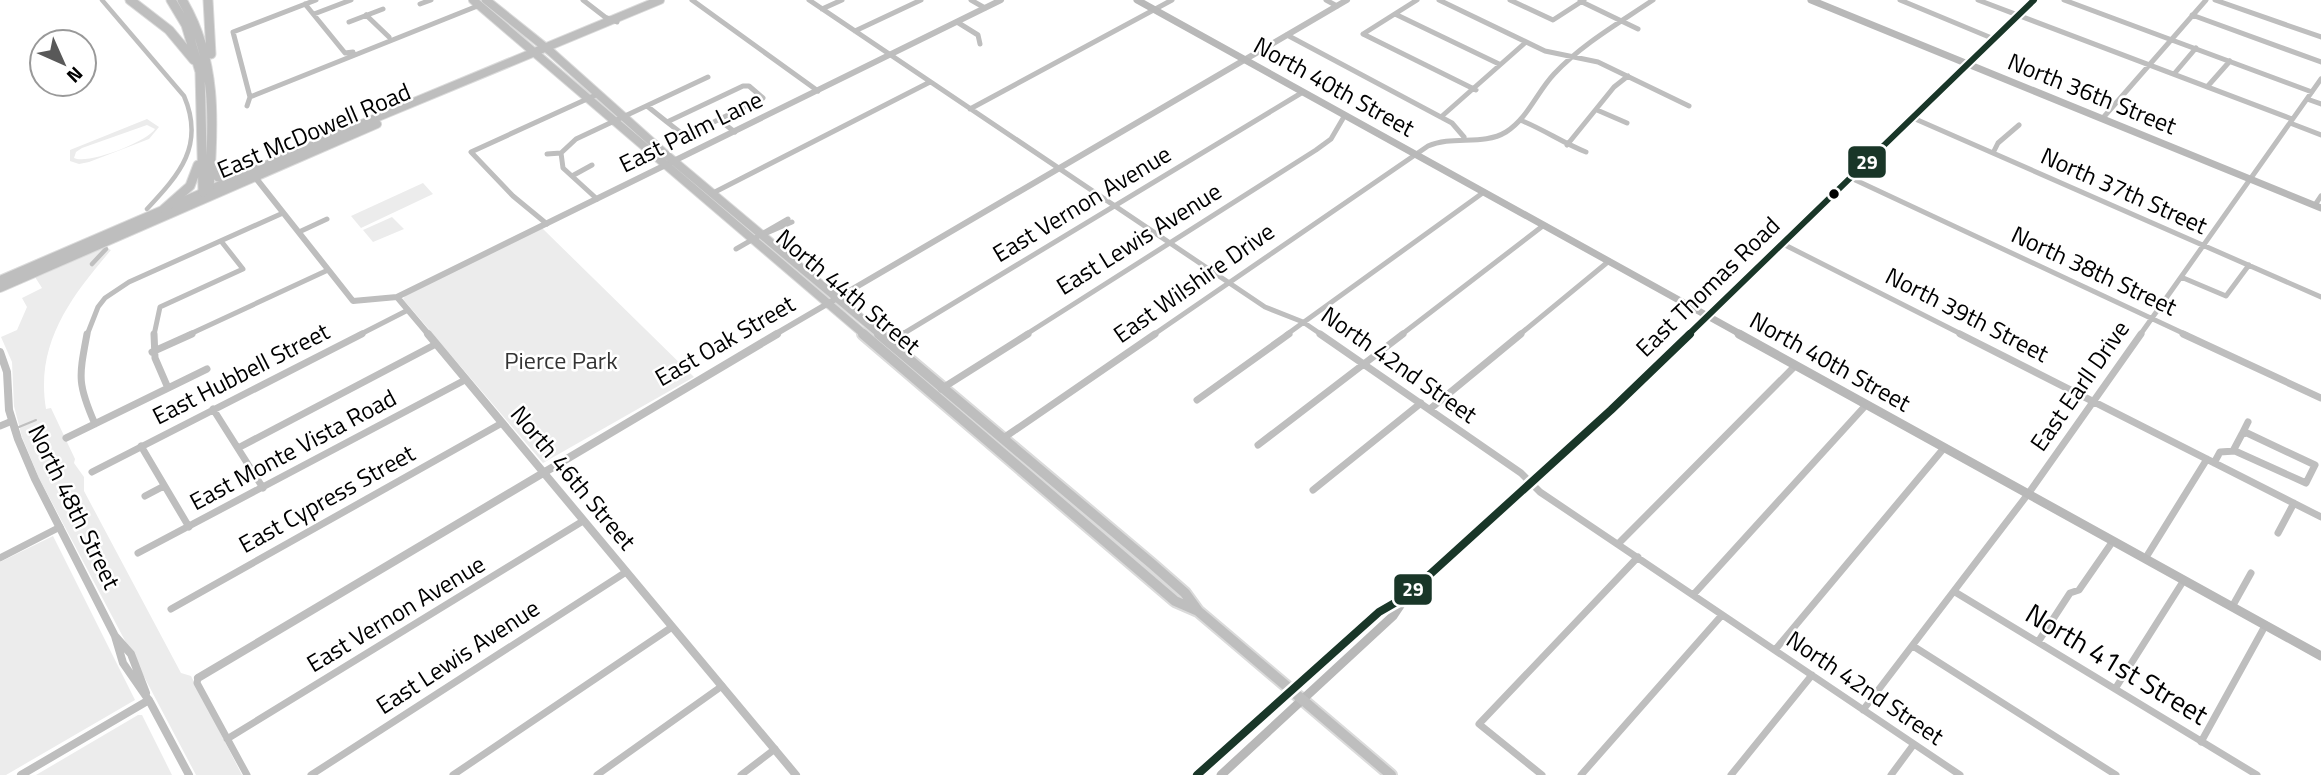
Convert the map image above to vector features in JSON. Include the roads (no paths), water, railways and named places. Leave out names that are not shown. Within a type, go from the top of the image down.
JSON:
[{"type":"highway","points":[[130,0],[169,30],[191,54],[203,96]]},
{"type":"highway","points":[[170,0],[193,43],[201,72],[207,194]]},
{"type":"highway","points":[[182,0],[202,40],[213,109]]},
{"type":"highway","points":[[207,194],[212,168],[215,92],[208,0]]},
{"type":"highway","points":[[164,209],[193,183],[203,149]]},
{"type":"highway","points":[[212,168],[213,174],[219,178],[237,177]]},
{"type":"main road","name":"East McDowell Road","points":[[0,288],[164,209],[255,177],[332,136],[426,101],[660,0]]},
{"type":"main road","name":"North 40th Street","points":[[1137,0],[2321,656]]},
{"type":"main road","name":"North 36th Street","points":[[1811,0],[2318,207]]},
{"type":"main road","name":"East Thomas Road","points":[[1198,775],[1379,612],[1405,597],[1531,484],[1709,317],[2034,0]]},
{"type":"main road","name":"North 44th Street","points":[[480,2],[548,49],[598,94],[618,119]]},
{"type":"main road","name":"North 44th Street","points":[[480,2],[588,99],[618,119],[671,163],[999,441],[1175,601],[1198,611],[1391,775]]},
{"type":"main road","name":"East McDowell Road","points":[[0,280],[73,253],[207,194],[237,177],[277,160],[345,138],[412,106]]},
{"type":"main road","points":[[332,136],[345,138]]},
{"type":"main road","points":[[255,177],[260,170],[277,160]]},
{"type":"main road","name":"East Thomas Road","points":[[1215,775],[1224,773],[1393,616],[1405,597]]},
{"type":"street","points":[[247,106],[250,97],[233,32],[316,0]]},
{"type":"street","points":[[314,14],[351,0]]},
{"type":"street","points":[[420,4],[431,0]]},
{"type":"street","points":[[583,0],[613,21]]},
{"type":"street","points":[[692,0],[818,91]]},
{"type":"street","name":"North 42nd Street","points":[[809,0],[1228,283],[1275,313],[1303,322],[1366,363],[1540,492],[1960,775]]},
{"type":"street","points":[[822,9],[842,0]]},
{"type":"street","points":[[855,31],[921,0]]},
{"type":"street","points":[[971,0],[985,8]]},
{"type":"street","name":"East Palm Lane","points":[[397,297],[1001,0]]},
{"type":"street","points":[[970,109],[1172,0]]},
{"type":"street","points":[[1326,0],[1337,6]]},
{"type":"street","name":"East Oak Street","points":[[198,678],[542,471],[1347,0]]},
{"type":"street","points":[[1417,0],[1363,34],[1476,90]]},
{"type":"street","points":[[1439,0],[1551,53],[1591,60],[1689,106]]},
{"type":"street","points":[[1510,0],[1553,20],[1581,1],[1637,29]]},
{"type":"street","points":[[1491,145],[1487,139],[1506,132],[1520,120],[1555,73],[1653,0]]},
{"type":"street","points":[[1900,0],[1994,39]]},
{"type":"street","points":[[1978,0],[2209,86],[2321,135]]},
{"type":"street","points":[[2064,0],[2312,92]]},
{"type":"street","points":[[2102,119],[2206,0]]},
{"type":"street","points":[[2215,0],[2321,37]]},
{"type":"street","points":[[305,4],[346,53],[480,2]]},
{"type":"street","points":[[250,97],[480,2]]},
{"type":"street","points":[[349,22],[383,9]]},
{"type":"street","points":[[1395,13],[1499,64]]},
{"type":"street","points":[[366,15],[389,37]]},
{"type":"street","points":[[2192,15],[2321,62]]},
{"type":"street","points":[[957,22],[978,35],[979,44]]},
{"type":"street","points":[[1287,35],[1457,126],[1464,137]]},
{"type":"street","points":[[1441,117],[1476,90],[1499,64],[1526,42]]},
{"type":"street","points":[[2174,74],[2196,48]]},
{"type":"street","points":[[2209,86],[2230,61]]},
{"type":"street","points":[[1567,145],[1614,88],[1628,76]]},
{"type":"street","points":[[547,154],[561,153],[576,139],[708,78]]},
{"type":"street","name":"East Earll Drive","points":[[1863,710],[2028,494],[2321,79]]},
{"type":"street","points":[[708,195],[930,82]]},
{"type":"street","points":[[647,106],[667,122],[685,136],[761,100],[762,95],[749,86],[743,86],[667,122]]},
{"type":"street","name":"East Vernon Avenue","points":[[885,344],[1303,92]]},
{"type":"street","points":[[547,224],[513,196],[471,152],[598,94]]},
{"type":"street","points":[[2307,99],[2321,104]]},
{"type":"street","points":[[1597,110],[1627,122]]},
{"type":"street","name":"East Lewis Avenue","points":[[939,390],[1171,244],[1331,139],[1338,122],[1345,115]]},
{"type":"street","name":"North 37th Street","points":[[1913,118],[2321,296]]},
{"type":"street","points":[[1520,120],[1546,130],[1567,145],[1586,152]]},
{"type":"street","points":[[719,121],[734,132]]},
{"type":"street","points":[[1993,153],[1998,143],[2019,125]]},
{"type":"street","name":"East Wilshire Drive","points":[[999,441],[1435,142],[1464,137],[1487,139]]},
{"type":"street","points":[[561,153],[561,164],[597,199]]},
{"type":"street","points":[[572,176],[592,165]]},
{"type":"street","points":[[255,177],[354,301],[397,297]]},
{"type":"street","name":"North 38th Street","points":[[1851,178],[2321,398]]},
{"type":"street","points":[[1197,400],[1484,192]]},
{"type":"street","points":[[2318,207],[2321,196]]},
{"type":"street","points":[[95,424],[81,392],[82,355],[87,333],[98,307],[118,287],[283,214]]},
{"type":"street","points":[[299,232],[327,219]]},
{"type":"street","points":[[736,249],[790,220]]},
{"type":"street","points":[[1258,445],[1544,225]]},
{"type":"street","points":[[168,388],[152,352],[154,328],[160,307],[243,269],[221,241]]},
{"type":"street","name":"North 39th Street","points":[[1783,244],[2321,517]]},
{"type":"street","points":[[1430,409],[1609,261]]},
{"type":"street","points":[[2181,277],[2226,296],[2249,265]]},
{"type":"street","points":[[152,352],[328,270]]},
{"type":"street","name":"North 46th Street","points":[[397,297],[796,775]]},
{"type":"street","name":"East Hubbell Street","points":[[92,472],[408,310]]},
{"type":"street","points":[[238,448],[436,344]]},
{"type":"street","name":"North 48th Street","points":[[0,352],[7,372],[12,421],[35,479],[115,636],[117,652],[124,660],[132,680],[149,700],[189,775]]},
{"type":"street","points":[[1618,544],[1795,366]]},
{"type":"street","points":[[66,438],[207,369]]},
{"type":"street","name":"East Monte Vista Road","points":[[138,553],[465,380]]},
{"type":"street","points":[[1313,490],[1421,403]]},
{"type":"street","points":[[1693,595],[1866,405]]},
{"type":"street","points":[[213,409],[263,488]]},
{"type":"street","points":[[0,426],[12,421]]},
{"type":"street","points":[[2233,451],[2248,422]]},
{"type":"street","name":"East Cypress Street","points":[[171,609],[502,423]]},
{"type":"street","points":[[2145,559],[2214,462],[2225,454],[2223,451],[2233,451],[2301,483],[2309,480],[2315,465],[2257,436],[2242,434]]},
{"type":"street","points":[[141,446],[189,527]]},
{"type":"street","points":[[1774,650],[1944,448]]},
{"type":"street","points":[[145,496],[164,486]]},
{"type":"street","points":[[2278,533],[2294,503]]},
{"type":"street","name":"East Vernon Avenue","points":[[227,739],[583,521]]},
{"type":"street","points":[[0,558],[60,527]]},
{"type":"street","points":[[2038,642],[2070,593],[2079,590],[2113,541]]},
{"type":"street","points":[[1542,775],[1479,724],[1637,557]]},
{"type":"street","name":"East Lewis Avenue","points":[[311,775],[626,572]]},
{"type":"street","points":[[2232,607],[2251,573]]},
{"type":"street","points":[[2115,689],[2184,580]]},
{"type":"street","name":"North 41st Street","points":[[1955,592],[2257,775]]},
{"type":"street","points":[[1581,775],[1723,615]]},
{"type":"street","points":[[2201,741],[2265,626]]},
{"type":"street","points":[[453,775],[672,627]]},
{"type":"street","points":[[1913,646],[2116,775]]},
{"type":"street","points":[[1731,775],[1812,676]]},
{"type":"street","points":[[198,678],[197,683],[247,775]]},
{"type":"street","points":[[597,775],[722,686]]},
{"type":"street","points":[[21,775],[149,700]]},
{"type":"street","points":[[1891,775],[1914,744]]},
{"type":"street","points":[[741,775],[775,749]]},
{"type":"waterway","points":[[102,0],[184,96],[190,113],[192,129],[186,158],[170,183],[147,209]]},
{"type":"waterway","points":[[92,264],[106,249]]},
{"type":"waterway","points":[[19,427],[36,420]]},
{"type":"park label","name":"Pierce Park","points":[[561,361]]}]
